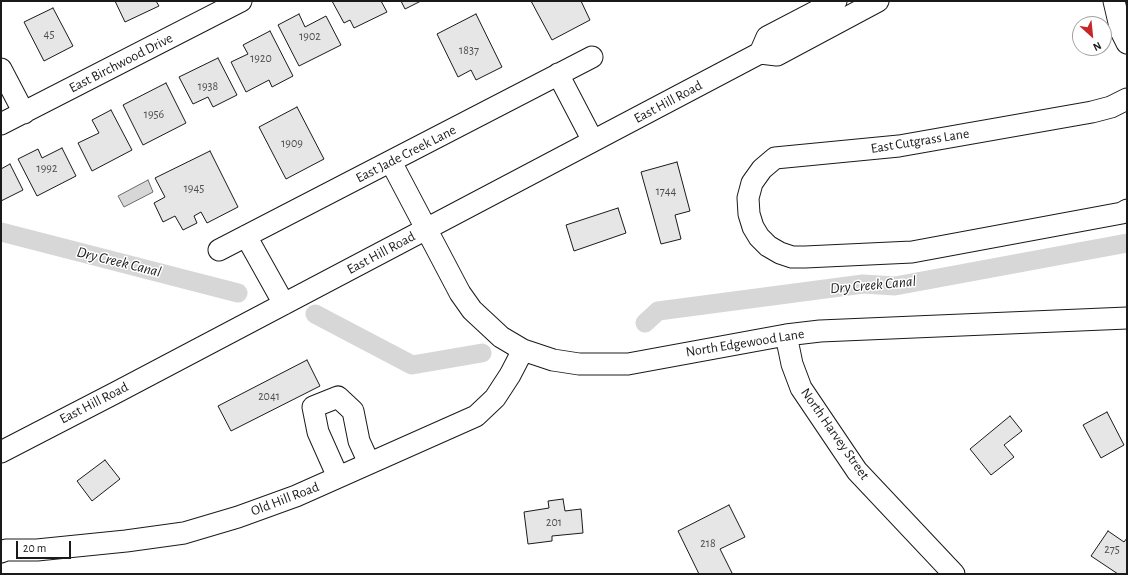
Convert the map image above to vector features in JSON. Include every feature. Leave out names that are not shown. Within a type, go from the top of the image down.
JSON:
[{"type":"street","name":"East Birchwood Drive","points":[[1,124],[24,113],[214,7],[241,1]]},
{"type":"street","points":[[760,53],[767,37],[836,1]]},
{"type":"street","name":"East Hill Road","points":[[1,452],[760,53],[777,55],[878,1]]},
{"type":"street","points":[[1114,1],[1121,31],[1127,43]]},
{"type":"street","name":"East Jade Creek Lane","points":[[219,250],[592,57]]},
{"type":"street","points":[[1,69],[24,113]]},
{"type":"street","points":[[558,74],[593,141]]},
{"type":"street","name":"East Cutgrass Lane","points":[[1127,99],[1111,107],[1092,112],[899,146],[776,158],[762,169],[752,183],[748,198],[749,214],[753,227],[759,237],[768,246],[780,253],[792,257],[912,252],[1122,213],[1127,210]]},
{"type":"street","name":"North Edgewood Lane","points":[[391,162],[460,293],[472,310],[502,337],[523,350],[553,360],[579,364],[628,364],[786,334],[1127,318]]},
{"type":"street","points":[[246,236],[284,304]]},
{"type":"street","name":"North Harvey Street","points":[[786,334],[792,364],[801,388],[857,471],[954,574]]},
{"type":"street","name":"Old Hill Road","points":[[1,552],[6,550],[37,550],[126,541],[184,533],[238,517],[296,496],[476,416],[495,398],[510,375],[523,350]]},
{"type":"street","points":[[338,477],[318,432],[313,407],[338,397],[353,411],[360,441],[369,463]]},
{"type":"shaded area","points":[[148,180],[153,192],[124,207],[118,196]]},
{"type":"building","points":[[115,1],[156,1],[159,6],[125,22]]},
{"type":"building","points":[[332,1],[381,1],[387,12],[354,28],[350,20],[344,23]]},
{"type":"building","points":[[401,1],[421,1],[405,9]]},
{"type":"building","points":[[531,1],[581,1],[590,20],[552,40]]},
{"type":"building","points":[[53,8],[73,46],[44,61],[24,22]]},
{"type":"building","points":[[299,14],[305,27],[326,16],[341,45],[299,66],[278,25]]},
{"type":"building","points":[[476,14],[502,67],[476,80],[471,70],[458,77],[437,34]]},
{"type":"building","points":[[270,31],[293,76],[272,87],[269,80],[246,92],[231,62],[248,54],[243,45]]},
{"type":"building","points":[[218,58],[237,95],[213,107],[208,97],[193,104],[179,77]]},
{"type":"building","points":[[166,83],[186,123],[143,145],[123,105]]},
{"type":"building","points":[[297,107],[324,159],[286,179],[259,127]]},
{"type":"building","points":[[111,110],[132,150],[92,171],[78,143],[99,133],[92,120]]},
{"type":"building","points":[[62,148],[76,176],[37,196],[18,159],[38,149],[42,158]]},
{"type":"building","points":[[210,151],[238,207],[207,223],[201,212],[194,216],[197,223],[183,230],[175,216],[163,222],[154,203],[165,197],[155,178]]},
{"type":"building","points":[[677,162],[690,211],[675,215],[681,239],[661,244],[641,172]]},
{"type":"building","points":[[10,164],[23,190],[1,201],[1,169]]},
{"type":"building","points":[[618,208],[626,233],[574,251],[566,225]]},
{"type":"building","points":[[307,360],[320,386],[231,431],[218,406]]},
{"type":"building","points":[[1107,412],[1124,445],[1101,458],[1083,425]]},
{"type":"building","points":[[1010,416],[1022,431],[1004,445],[1014,457],[991,475],[970,449]]},
{"type":"building","points":[[105,460],[120,479],[92,501],[77,481]]},
{"type":"building","points":[[563,499],[565,511],[581,509],[583,533],[552,536],[552,541],[528,544],[524,512],[549,508],[548,501]]},
{"type":"building","points":[[729,505],[745,537],[720,549],[732,573],[699,574],[678,531]]},
{"type":"building","points":[[1108,531],[1124,542],[1127,538],[1127,574],[1118,574],[1091,556]]},
{"type":"waterway","name":"Dry Creek Canal","points":[[1,232],[238,293]]},
{"type":"waterway","name":"Dry Creek Canal","points":[[645,323],[658,311],[863,284],[895,286],[1127,243]]},
{"type":"waterway","name":"Dry Creek Canal","points":[[315,314],[412,365],[482,353]]}]
